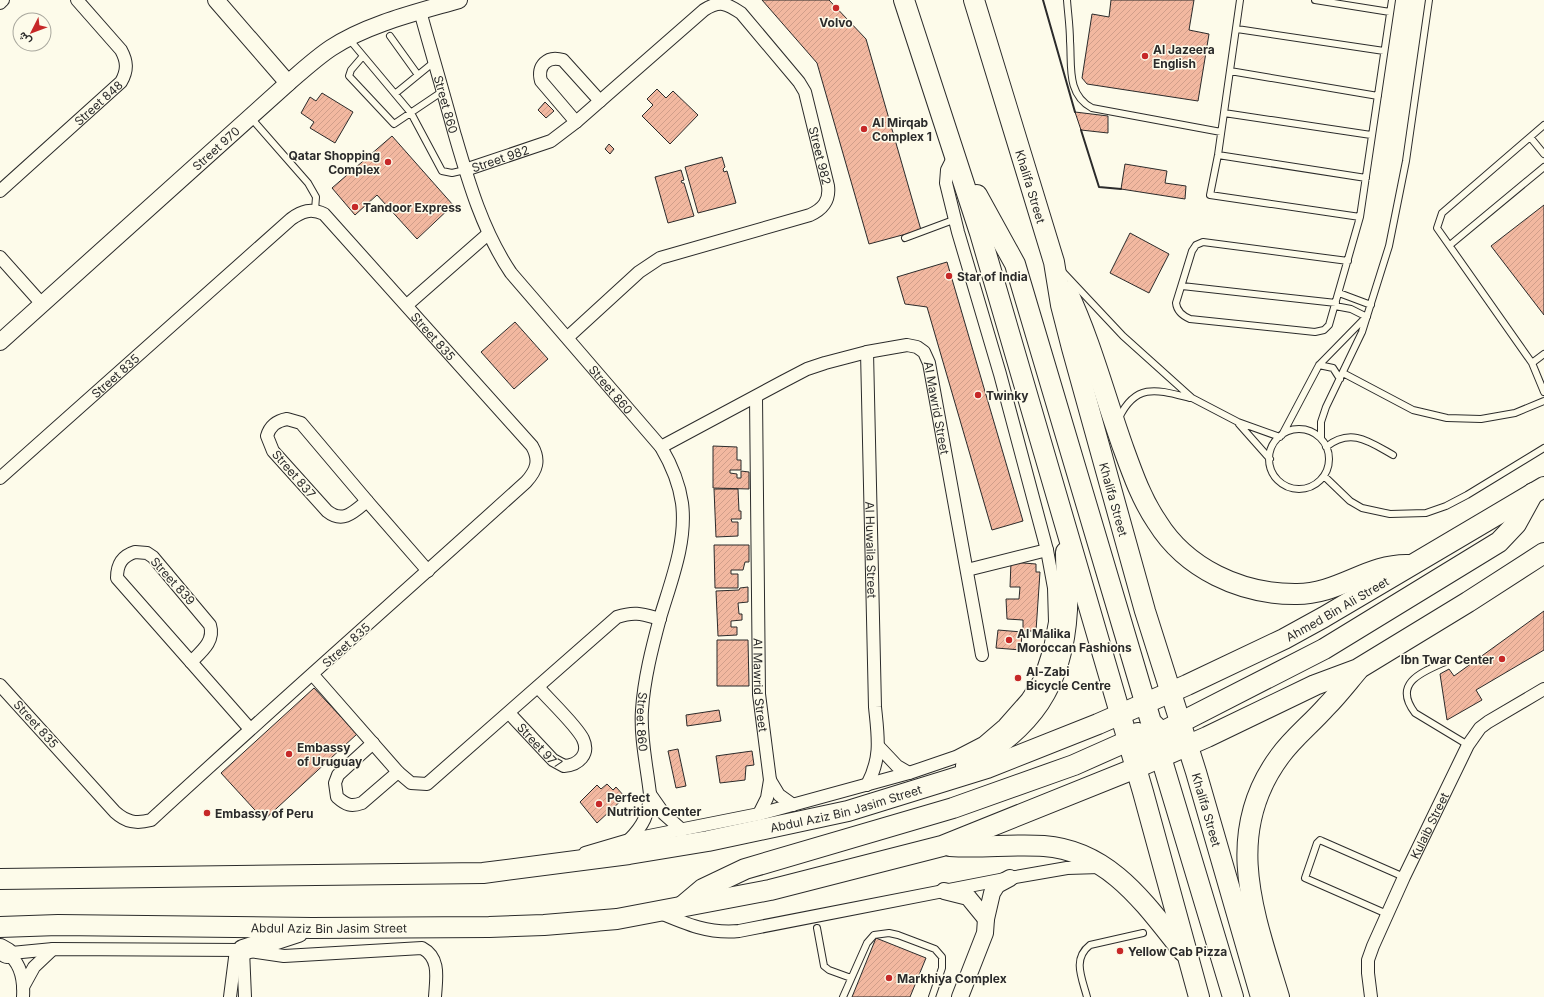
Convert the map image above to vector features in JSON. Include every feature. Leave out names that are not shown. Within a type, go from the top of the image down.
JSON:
[{"type":"main road","points":[[904,0],[980,233],[1136,768],[1199,997]]},
{"type":"main road","name":"Khalifa Street","points":[[974,0],[1054,262],[1061,305],[1072,348],[1179,723],[1187,745],[1261,997]]},
{"type":"main road","points":[[955,154],[1015,264],[1233,997]]},
{"type":"main road","points":[[1054,262],[1081,320],[1115,425],[1137,485],[1157,522],[1175,545],[1197,565],[1230,583],[1264,592],[1296,595],[1329,589],[1382,567],[1414,565]]},
{"type":"main road","points":[[683,906],[703,889],[745,868],[953,808],[1074,765],[1153,730],[1179,723],[1324,649],[1499,542],[1516,524],[1538,490]]},
{"type":"main road","name":"Ahmed Bin Ali Street","points":[[1120,714],[1284,639],[1414,565],[1538,490]]},
{"type":"main road","points":[[912,781],[956,772],[993,750],[1022,725],[1037,708],[1050,687],[1060,657],[1067,610],[1066,524]]},
{"type":"main road","points":[[1136,768],[1315,685],[1358,669],[1540,558]]},
{"type":"main road","points":[[1278,997],[1256,920],[1248,882],[1247,847],[1249,828],[1262,786],[1279,757],[1327,707],[1358,669]]},
{"type":"main road","points":[[1136,768],[1170,692]]},
{"type":"main road","points":[[1120,714],[1153,730],[1175,743],[1187,745]]},
{"type":"main road","name":"Abdul Aziz Bin Jasim Street","points":[[0,879],[483,873],[708,842],[848,811],[912,781],[987,768],[1120,714]]},
{"type":"main road","name":"Abdul Aziz Bin Jasim Street","points":[[0,927],[58,925],[312,928],[489,927],[544,925],[617,919],[770,890],[942,846],[1136,768]]},
{"type":"main road","points":[[942,846],[1045,846],[1069,851],[1107,867],[1128,886],[1188,957]]},
{"type":"main road","points":[[239,950],[312,928]]},
{"type":"street","points":[[0,3],[3,0]]},
{"type":"street","name":"Street 848","points":[[0,191],[121,82],[125,74],[125,58],[121,50],[77,0]]},
{"type":"street","points":[[216,0],[288,82]]},
{"type":"street","name":"Street 970","points":[[0,342],[288,82],[332,48],[349,39],[420,11],[459,0]]},
{"type":"street","name":"Street 982","points":[[465,170],[551,141],[576,122],[704,10],[713,4],[721,3],[730,5],[741,13],[799,82],[810,107],[829,192],[824,206],[810,215],[670,254],[655,260],[639,272],[568,338]]},
{"type":"street","name":"Street 860","points":[[420,11],[465,170],[488,234],[511,273],[661,447],[671,464],[677,481],[682,504],[682,527],[679,552],[660,619],[648,670],[642,711],[650,794],[649,807],[645,820],[638,831],[629,840]]},
{"type":"street","points":[[576,122],[541,81],[539,74],[540,66],[547,60],[555,58],[563,60],[600,101]]},
{"type":"street","points":[[955,154],[950,163],[946,176],[956,219],[1000,374],[1046,550],[968,570]]},
{"type":"street","name":"Street 835","points":[[0,478],[291,219],[299,213],[315,210],[324,214],[532,446],[536,453],[538,463],[534,474],[526,482],[313,675],[250,729],[151,820],[142,823],[122,819],[0,685]]},
{"type":"street","name":"Street 835","points":[[407,305],[488,234]]},
{"type":"street","points":[[0,257],[42,304]]},
{"type":"street","name":"Al Mawrid Street","points":[[661,447],[807,369],[866,352],[906,345],[917,347],[924,352],[929,362],[968,570],[982,655]]},
{"type":"street","name":"Al Huwaila Street","points":[[866,352],[875,707],[879,748],[873,773],[867,784]]},
{"type":"street","name":"Al Mawrid Street","points":[[756,397],[759,694],[770,780],[767,798],[759,814]]},
{"type":"street","name":"Street 837","points":[[367,502],[350,516],[344,518],[332,515],[273,451],[267,436],[269,429],[279,420],[287,419],[301,423],[367,502],[428,571]]},
{"type":"street","name":"Abdul Aziz Bin Jasim Street","points":[[560,863],[586,852],[629,840],[759,814],[867,784],[912,781],[956,756],[983,743],[1004,725],[1027,699],[1040,678],[1050,648],[1055,622],[1054,588],[1046,550]]},
{"type":"street","name":"Street 839","points":[[191,662],[206,647],[210,640],[212,632],[210,625],[153,557],[141,552],[126,555],[117,568],[117,578],[250,729]]},
{"type":"street","name":"Street 977","points":[[313,675],[398,772],[411,783],[426,784],[538,688],[604,627],[617,617],[628,613],[638,613],[660,619]]},
{"type":"street","name":"Street 977","points":[[509,713],[559,765],[564,766],[575,764],[584,756],[585,752],[582,737],[538,688]]},
{"type":"street","name":"Kulaib Street","points":[[1371,997],[1368,960],[1404,877],[1468,745],[1480,728],[1488,722],[1544,689]]},
{"type":"street","points":[[373,743],[338,775],[334,783],[337,797],[348,805],[362,803],[398,772]]},
{"type":"street","points":[[879,748],[912,781]]},
{"type":"street","name":"Al Mawrid Street","points":[[770,780],[779,795],[793,805]]},
{"type":"street","name":"Street 860","points":[[650,794],[664,814],[682,830]]},
{"type":"street","points":[[657,912],[689,926],[722,933],[1067,868],[1107,867]]},
{"type":"street","points":[[960,997],[985,933],[986,919],[992,893],[997,885],[1010,878]]},
{"type":"street","points":[[944,891],[968,897],[986,919]]},
{"type":"street","name":"Abdul Aziz Bin Jasim Street","points":[[2,952],[53,949],[239,950],[284,956],[422,948],[428,951],[436,966],[435,997]]},
{"type":"street","points":[[23,992],[34,967],[53,949]]},
{"type":"street","points":[[230,997],[239,950]]},
{"type":"street","points":[[239,950],[245,997]]},
{"type":"street","points":[[2,952],[19,966],[23,992]]},
{"type":"lane","points":[[1067,0],[1070,68],[1073,87],[1078,98],[1085,104],[1092,108],[1221,132]]},
{"type":"lane","points":[[1240,0],[1218,155],[1210,196],[1360,217]]},
{"type":"lane","points":[[1315,0],[1390,12]]},
{"type":"lane","points":[[1348,261],[1203,242],[1196,245],[1192,251],[1177,307],[1181,314],[1190,319],[1319,332],[1329,325],[1339,293],[1348,261],[1360,217],[1392,0]]},
{"type":"lane","points":[[1366,317],[1319,365],[1281,436],[1272,446],[1270,459],[1271,468],[1275,477],[1282,484],[1291,488],[1310,488],[1318,483],[1324,476],[1328,466],[1329,456],[1321,438],[1323,415],[1362,332],[1383,271],[1398,204],[1429,0]]},
{"type":"lane","points":[[1236,29],[1384,52]]},
{"type":"lane","points":[[390,36],[418,75]]},
{"type":"lane","points":[[349,39],[396,93],[411,113],[442,172],[452,173],[465,170]]},
{"type":"lane","points":[[364,56],[349,73],[352,81],[392,124],[396,124],[443,91]]},
{"type":"lane","points":[[396,93],[434,62]]},
{"type":"lane","points":[[1230,71],[1378,96]]},
{"type":"lane","points":[[1224,113],[1371,135]]},
{"type":"lane","points":[[250,117],[308,183],[316,197],[315,210]]},
{"type":"lane","points":[[1544,125],[1442,213],[1437,228],[1532,363],[1544,392]]},
{"type":"lane","points":[[1530,137],[1544,154]]},
{"type":"lane","points":[[1218,155],[1366,178]]},
{"type":"lane","points":[[1450,246],[1544,167]]},
{"type":"lane","points":[[906,238],[956,219]]},
{"type":"lane","points":[[1054,262],[1123,336],[1192,398],[1238,422],[1281,436],[1296,430],[1305,430],[1321,438]]},
{"type":"lane","points":[[1182,286],[1335,305],[1366,317]]},
{"type":"lane","points":[[1339,293],[1371,305]]},
{"type":"lane","points":[[1532,363],[1544,354]]},
{"type":"lane","points":[[1319,365],[1333,368],[1340,379]]},
{"type":"lane","points":[[1343,373],[1413,410],[1447,418],[1481,419],[1516,413],[1544,401]]},
{"type":"lane","points":[[1115,425],[1124,407],[1142,392],[1157,390],[1192,398]]},
{"type":"lane","points":[[1238,422],[1270,459]]},
{"type":"lane","points":[[1326,447],[1338,439],[1352,437],[1365,440],[1393,454]]},
{"type":"lane","points":[[1324,476],[1350,501],[1362,508],[1390,514],[1426,513],[1446,506],[1467,495],[1544,448]]},
{"type":"lane","points":[[1444,662],[1416,675],[1409,686],[1407,698],[1415,713],[1468,745]]},
{"type":"lane","points":[[1387,914],[1305,878],[1317,843],[1322,841],[1404,877]]},
{"type":"lane","points":[[817,928],[824,966],[829,970],[851,978]]},
{"type":"lane","points":[[843,997],[867,942],[871,937],[881,933],[898,935],[935,949],[942,957],[942,968],[932,997]]},
{"type":"lane","points":[[1087,997],[1079,965],[1080,957],[1084,950],[1090,945],[1143,934]]},
{"type":"building","name":"Al Mirqab Complex 1","points":[[762,0],[829,0],[866,39],[921,230],[869,244],[817,63]]},
{"type":"building","name":"Al Jazeera English","points":[[1111,0],[1194,0],[1189,30],[1209,34],[1198,101],[1087,84],[1082,78],[1092,14],[1109,17]]},
{"type":"building","points":[[657,89],[666,98],[673,91],[698,115],[670,144],[642,116],[653,105],[647,99]]},
{"type":"building","points":[[322,93],[353,112],[335,143],[310,128],[314,122],[301,113],[310,97],[316,101]]},
{"type":"building","points":[[545,102],[554,111],[546,118],[538,110]]},
{"type":"building","points":[[1075,112],[1108,116],[1108,133],[1081,130]]},
{"type":"building","name":"Qatar Shopping Complex","points":[[392,136],[453,205],[417,239],[377,195],[355,215],[332,188]]},
{"type":"building","points":[[609,144],[614,149],[610,154],[605,149]]},
{"type":"building","points":[[722,157],[725,167],[723,169],[724,172],[727,171],[736,203],[698,213],[685,167]]},
{"type":"building","points":[[1125,164],[1167,171],[1165,183],[1186,186],[1185,199],[1121,189]]},
{"type":"building","points":[[681,170],[684,180],[681,181],[684,183],[694,216],[668,223],[655,177]]},
{"type":"building","points":[[1544,205],[1544,315],[1491,246]]},
{"type":"building","points":[[1130,233],[1169,254],[1149,293],[1110,273]]},
{"type":"building","points":[[947,262],[1023,521],[992,530],[927,307],[905,304],[897,277]]},
{"type":"building","points":[[515,322],[548,359],[514,389],[481,352]]},
{"type":"building","points":[[713,446],[737,447],[737,460],[741,460],[741,470],[730,470],[730,473],[737,474],[737,478],[741,478],[741,471],[749,472],[749,489],[713,488]]},
{"type":"building","points":[[714,489],[738,489],[741,519],[731,519],[732,522],[738,522],[738,536],[716,537]]},
{"type":"building","points":[[714,545],[749,545],[749,562],[745,562],[743,570],[731,570],[731,574],[738,574],[738,588],[715,588]]},
{"type":"building","points":[[1011,562],[1036,564],[1036,572],[1040,572],[1036,631],[1023,631],[1023,620],[1007,619],[1006,599],[1019,599],[1020,587],[1010,587]]},
{"type":"building","points":[[748,587],[748,602],[738,603],[739,614],[742,614],[742,620],[731,621],[731,627],[737,627],[737,635],[718,636],[716,591],[739,590],[740,588]]},
{"type":"building","name":"Ibn Twar Center","points":[[1544,611],[1544,650],[1476,690],[1482,700],[1447,720],[1440,674],[1449,669],[1454,676]]},
{"type":"building","name":"Al Malika Moroccan Fashions","points":[[998,630],[1022,632],[1021,650],[996,648]]},
{"type":"building","points":[[717,640],[748,640],[749,686],[717,686]]},
{"type":"building","name":"Embassy of Uruguay","points":[[314,688],[357,734],[264,820],[221,773]]},
{"type":"building","points":[[719,710],[721,721],[687,726],[686,715]]},
{"type":"building","points":[[678,749],[686,786],[676,788],[668,751]]},
{"type":"building","points":[[752,751],[754,765],[746,766],[745,780],[720,783],[716,756]]},
{"type":"building","name":"Perfect Nutrition Center","points":[[607,784],[613,790],[616,787],[625,797],[597,823],[580,802],[597,785],[601,789]]},
{"type":"building","name":"Markhiya Complex","points":[[876,938],[926,958],[910,997],[852,997]]},
{"type":"wall","points":[[1043,0],[1075,112]]},
{"type":"wall","points":[[1081,130],[1099,187],[1121,189]]},
{"type":"place","name":"Volvo","points":[[836,8]]},
{"type":"place","name":"Al Jazeera English","points":[[1145,56]]},
{"type":"place","name":"Al Mirqab Complex 1","points":[[864,129]]},
{"type":"place","name":"Qatar Shopping Complex","points":[[388,162]]},
{"type":"place","name":"Tandoor Express","points":[[355,207]]},
{"type":"place","name":"Star of India","points":[[949,276]]},
{"type":"place","name":"Twinky","points":[[978,395]]},
{"type":"place","name":"Al Malika Moroccan Fashions","points":[[1009,640]]},
{"type":"place","name":"Ibn Twar Center","points":[[1502,659]]},
{"type":"place","name":"Al-Zabi Bicycle Centre","points":[[1018,678]]},
{"type":"place","name":"Embassy of Uruguay","points":[[289,754]]},
{"type":"place","name":"Perfect Nutrition Center","points":[[599,804]]},
{"type":"place","name":"Embassy of Peru","points":[[207,813]]},
{"type":"place","name":"Yellow Cab Pizza","points":[[1120,951]]},
{"type":"place","name":"Markhiya Complex","points":[[889,978]]}]
